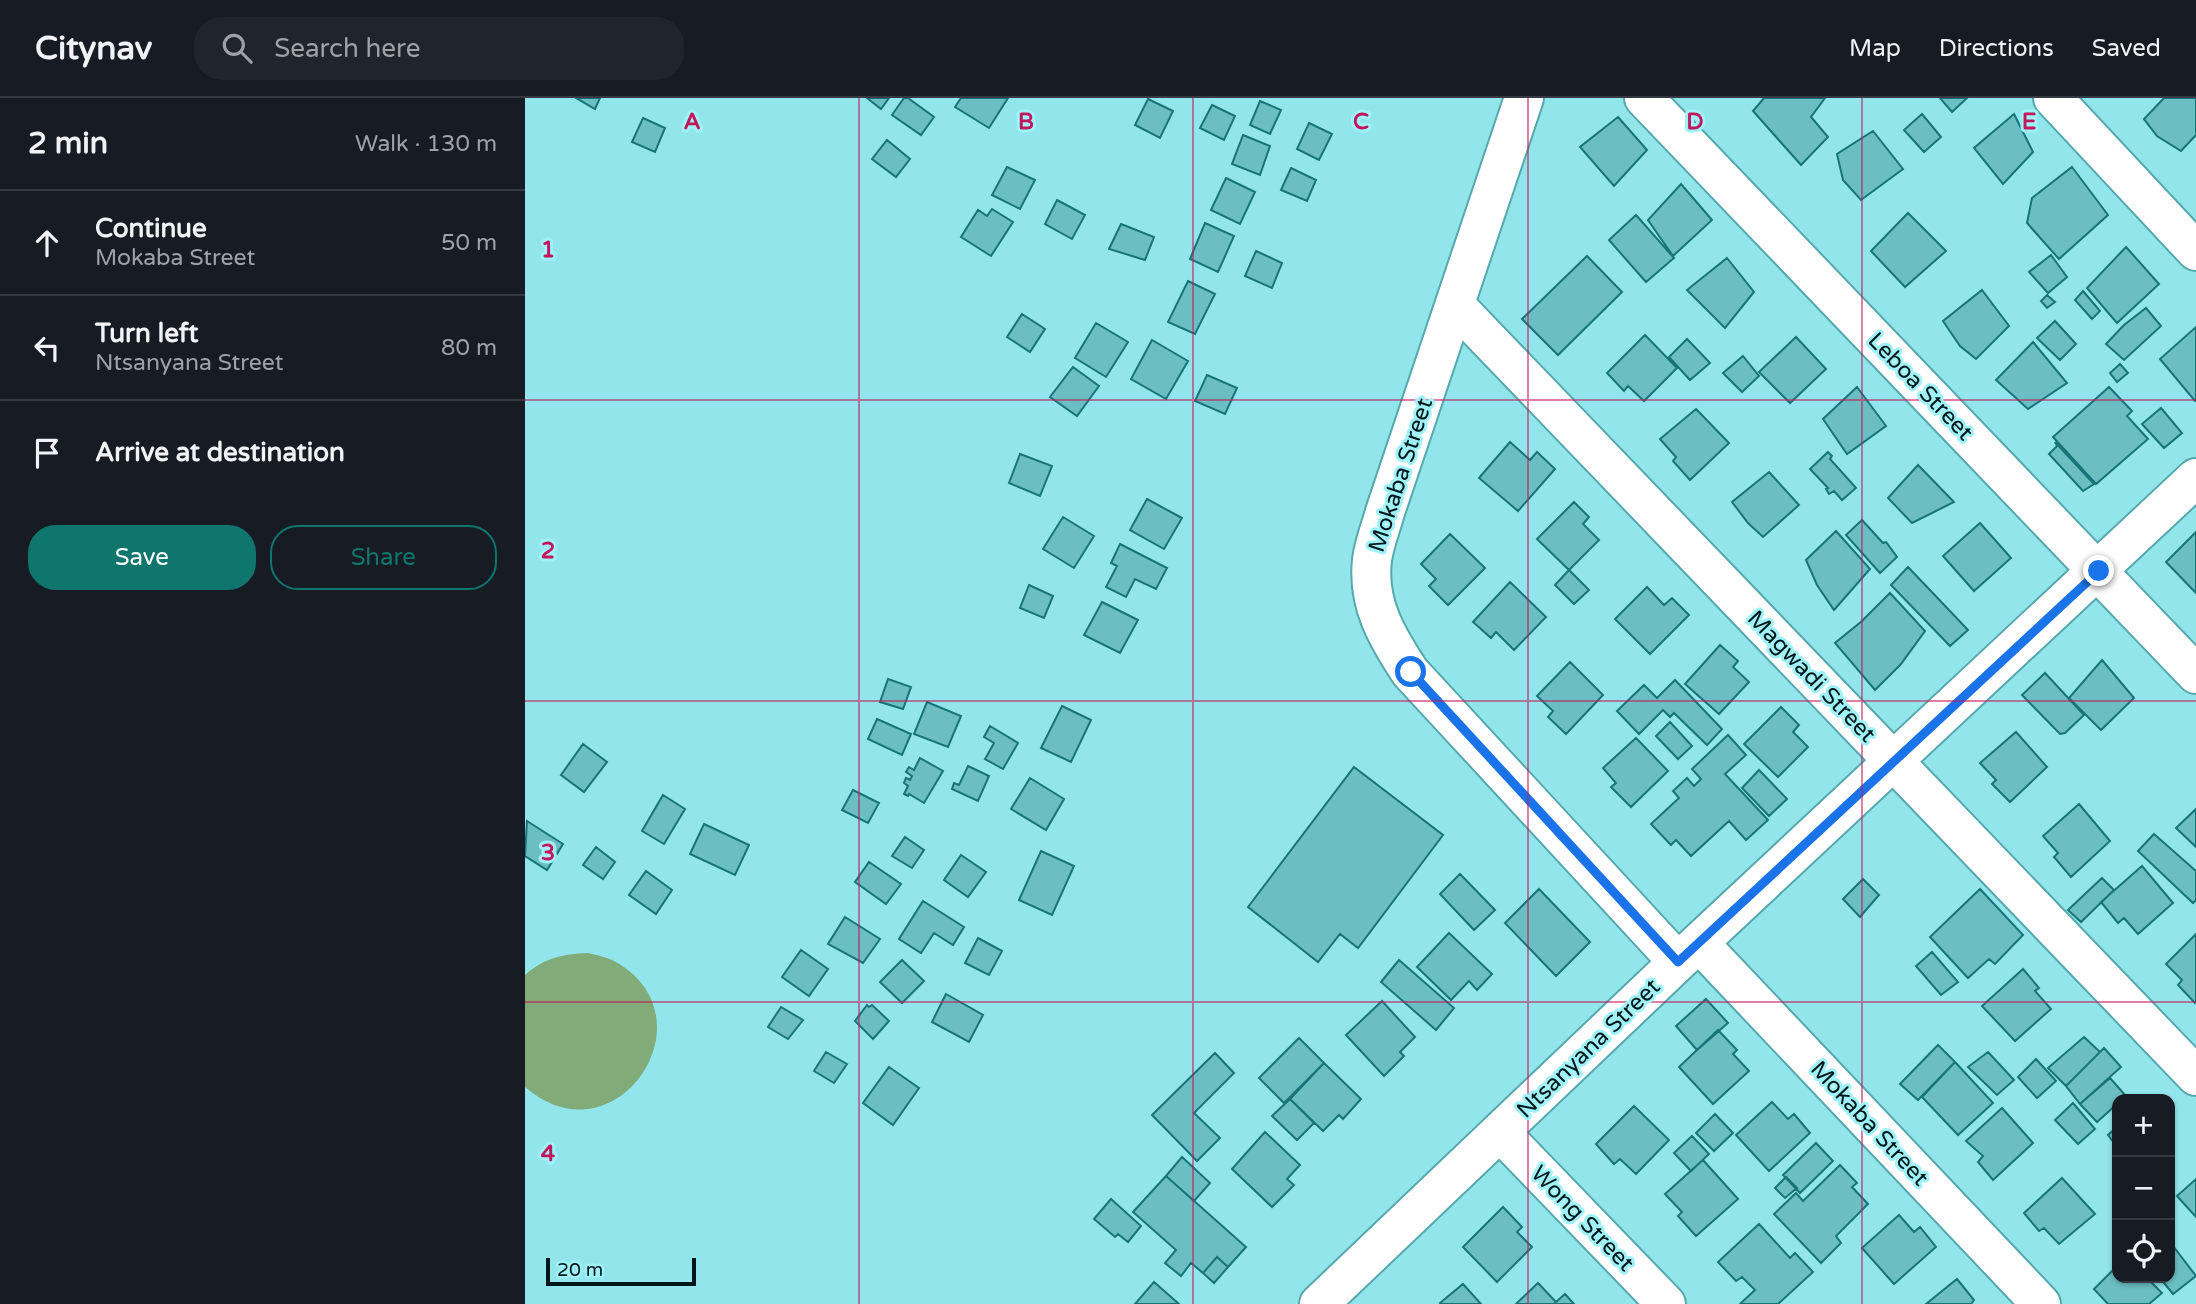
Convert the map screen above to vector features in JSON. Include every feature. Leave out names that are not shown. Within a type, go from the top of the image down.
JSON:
[{"type":"street","name":"Mokaba Street","points":[[1524,98],[1385,512],[1372,560],[1373,600],[1387,637],[1411,672],[2041,1304]]},
{"type":"street","name":"Leboa Street","points":[[1644,98],[2196,674]]},
{"type":"street","points":[[2053,98],[2196,251]]},
{"type":"street","name":"Magwadi Street","points":[[1456,306],[2196,1076]]},
{"type":"street","name":"Ntsanyana Street","points":[[1319,1304],[2196,478]]},
{"type":"street","name":"Wong Street","points":[[1500,1132],[1666,1304]]},
{"type":"shaded area","points":[[588,953],[614,961],[643,985],[656,1015],[655,1046],[642,1074],[620,1096],[592,1108],[559,1107],[525,1087],[525,975],[554,958]]},
{"type":"building","points":[[576,98],[600,98],[595,109]]},
{"type":"building","points":[[867,98],[889,98],[881,109]]},
{"type":"building","points":[[904,98],[908,98],[934,117],[921,135],[892,115]]},
{"type":"building","points":[[961,98],[1008,98],[989,128],[955,107]]},
{"type":"building","points":[[1764,98],[1825,98],[1811,117],[1828,137],[1801,165],[1753,111]]},
{"type":"building","points":[[1940,98],[1967,98],[1952,112]]},
{"type":"building","points":[[2164,98],[2196,98],[2196,135],[2181,151],[2157,136],[2144,119]]},
{"type":"building","points":[[1148,99],[1173,111],[1160,138],[1135,125]]},
{"type":"building","points":[[1260,101],[1281,110],[1270,134],[1250,125]]},
{"type":"building","points":[[1212,105],[1235,116],[1224,140],[1200,128]]},
{"type":"building","points":[[1922,114],[1941,137],[1924,152],[1904,130]]},
{"type":"building","points":[[2014,114],[2033,152],[2003,184],[1974,148]]},
{"type":"building","points":[[1618,117],[1647,150],[1614,186],[1580,147]]},
{"type":"building","points":[[643,118],[665,128],[655,152],[632,142]]},
{"type":"building","points":[[1309,123],[1332,134],[1319,160],[1297,149]]},
{"type":"building","points":[[1873,131],[1903,169],[1861,200],[1843,180],[1837,154]]},
{"type":"building","points":[[1243,135],[1270,146],[1260,175],[1232,164]]},
{"type":"building","points":[[887,140],[910,159],[896,177],[872,159]]},
{"type":"building","points":[[1007,167],[1035,180],[1020,209],[992,195]]},
{"type":"building","points":[[2072,167],[2108,215],[2059,259],[2027,223],[2032,198]]},
{"type":"building","points":[[1291,168],[1316,180],[1307,201],[1281,190]]},
{"type":"building","points":[[1226,178],[1255,192],[1240,224],[1211,210]]},
{"type":"building","points":[[1681,184],[1712,220],[1673,256],[1648,220]]},
{"type":"building","points":[[1057,200],[1085,215],[1072,239],[1045,224]]},
{"type":"building","points":[[992,209],[1013,222],[991,256],[961,237],[978,210],[987,216]]},
{"type":"building","points":[[1908,213],[1946,251],[1905,287],[1871,251]]},
{"type":"building","points":[[1636,215],[1674,258],[1646,282],[1609,240]]},
{"type":"building","points":[[1205,223],[1234,236],[1218,272],[1190,259]]},
{"type":"building","points":[[1121,224],[1154,237],[1145,260],[1109,249]]},
{"type":"building","points":[[2126,247],[2159,284],[2117,323],[2087,288]]},
{"type":"building","points":[[1256,251],[1282,263],[1272,288],[1245,276]]},
{"type":"building","points":[[2051,255],[2067,277],[2048,293],[2029,272]]},
{"type":"building","points":[[1587,256],[1622,292],[1558,355],[1522,319]]},
{"type":"building","points":[[1727,258],[1754,292],[1725,328],[1687,290]]},
{"type":"building","points":[[1188,281],[1215,294],[1195,334],[1168,322]]},
{"type":"building","points":[[1982,290],[2009,326],[1976,359],[1960,346],[1943,321]]},
{"type":"building","points":[[2083,291],[2100,311],[2092,319],[2075,300]]},
{"type":"building","points":[[2047,295],[2055,302],[2047,308],[2041,301]]},
{"type":"building","points":[[2146,308],[2161,326],[2124,360],[2106,344]]},
{"type":"building","points":[[1022,314],[1045,329],[1030,352],[1007,337]]},
{"type":"building","points":[[2055,321],[2076,344],[2060,360],[2037,338]]},
{"type":"building","points":[[1096,323],[1128,342],[1106,377],[1075,358]]},
{"type":"building","points":[[2196,327],[2196,401],[2195,401],[2160,359]]},
{"type":"building","points":[[1645,335],[1677,368],[1644,401],[1628,386],[1624,391],[1607,373]]},
{"type":"building","points":[[1796,337],[1826,369],[1790,403],[1759,372]]},
{"type":"building","points":[[1687,339],[1710,363],[1690,380],[1669,357]]},
{"type":"building","points":[[1152,340],[1188,361],[1166,399],[1131,379]]},
{"type":"building","points":[[2033,342],[2067,383],[2028,409],[1996,380]]},
{"type":"building","points":[[1743,356],[1759,376],[1742,392],[1723,373]]},
{"type":"building","points":[[2120,364],[2128,373],[2117,382],[2110,373]]},
{"type":"building","points":[[1073,367],[1099,386],[1077,416],[1050,397]]},
{"type":"building","points":[[1207,375],[1237,388],[1225,414],[1195,401]]},
{"type":"building","points":[[1857,387],[1886,426],[1847,454],[1823,419]]},
{"type":"building","points":[[2109,387],[2132,411],[2127,416],[2148,439],[2096,484],[2053,437]]},
{"type":"building","points":[[2161,408],[2182,433],[2164,448],[2142,424]]},
{"type":"building","points":[[1696,409],[1729,443],[1690,480],[1673,461],[1676,457],[1660,439]]},
{"type":"building","points":[[1510,442],[1530,460],[1537,452],[1555,469],[1518,511],[1479,478]]},
{"type":"building","points":[[2055,442],[2094,484],[2083,491],[2049,454],[2057,446]]},
{"type":"building","points":[[1828,452],[1832,456],[1830,459],[1856,488],[1842,500],[1834,491],[1829,494],[1826,489],[1828,488],[1810,469]]},
{"type":"building","points":[[1020,454],[1052,466],[1040,496],[1009,483]]},
{"type":"building","points":[[1918,465],[1954,502],[1912,523],[1888,498]]},
{"type":"building","points":[[1769,472],[1799,505],[1763,537],[1732,502]]},
{"type":"building","points":[[1147,499],[1182,518],[1164,549],[1130,530]]},
{"type":"building","points":[[1574,502],[1589,517],[1583,524],[1599,540],[1569,570],[1537,539]]},
{"type":"building","points":[[1063,517],[1094,536],[1074,568],[1043,549]]},
{"type":"building","points":[[1862,520],[1883,543],[1886,542],[1897,557],[1880,573],[1846,535]]},
{"type":"building","points":[[1980,523],[2011,558],[1974,591],[1943,556]]},
{"type":"building","points":[[1836,531],[1870,569],[1834,610],[1817,585],[1806,560]]},
{"type":"building","points":[[2196,532],[2196,593],[2166,562]]},
{"type":"building","points":[[1450,534],[1485,568],[1448,605],[1429,586],[1436,579],[1421,564]]},
{"type":"building","points":[[1120,544],[1167,568],[1156,589],[1135,579],[1126,597],[1106,587],[1117,566],[1111,563]]},
{"type":"building","points":[[1908,567],[1968,630],[1950,646],[1891,585]]},
{"type":"building","points":[[1569,570],[1589,590],[1574,604],[1555,585]]},
{"type":"building","points":[[1510,582],[1546,617],[1514,650],[1496,632],[1491,638],[1473,622]]},
{"type":"building","points":[[1029,585],[1053,596],[1044,618],[1020,608]]},
{"type":"building","points":[[1647,587],[1664,605],[1672,598],[1689,615],[1650,654],[1615,619]]},
{"type":"building","points":[[1890,593],[1925,631],[1901,664],[1875,690],[1835,643]]},
{"type":"building","points":[[1102,602],[1138,620],[1120,653],[1084,635]]},
{"type":"building","points":[[1720,645],[1738,661],[1733,667],[1749,682],[1719,714],[1685,684]]},
{"type":"building","points":[[2102,660],[2134,698],[2101,730],[2069,698]]},
{"type":"building","points":[[1570,662],[1603,695],[1566,734],[1548,717],[1553,711],[1537,696]]},
{"type":"building","points":[[2045,673],[2084,715],[2065,733],[2060,734],[2022,695]]},
{"type":"building","points":[[888,679],[911,687],[903,709],[880,702]]},
{"type":"building","points":[[1675,680],[1722,729],[1707,745],[1674,713],[1670,717],[1663,710],[1639,734],[1617,711],[1644,685],[1657,698]]},
{"type":"building","points":[[927,702],[961,716],[948,747],[914,734]]},
{"type":"building","points":[[1062,706],[1091,720],[1071,762],[1041,748]]},
{"type":"building","points":[[1781,707],[1799,725],[1793,732],[1808,747],[1778,777],[1744,744]]},
{"type":"building","points":[[877,719],[911,734],[902,755],[868,739]]},
{"type":"building","points":[[1670,722],[1692,746],[1678,759],[1656,736]]},
{"type":"building","points":[[990,726],[1018,743],[1003,769],[985,759],[994,743],[984,737]]},
{"type":"building","points":[[2016,732],[2047,767],[2010,802],[1992,784],[1996,780],[1980,763]]},
{"type":"building","points":[[1728,735],[1746,755],[1725,774],[1768,820],[1746,840],[1729,821],[1691,856],[1676,840],[1671,845],[1651,824],[1679,798],[1673,791],[1687,778],[1694,786],[1701,779],[1692,769]]},
{"type":"building","points":[[1636,738],[1668,771],[1631,807],[1611,787],[1616,783],[1603,768]]},
{"type":"building","points":[[583,744],[607,762],[584,792],[561,775]]},
{"type":"building","points":[[920,758],[943,771],[924,803],[904,794],[908,786],[904,783],[906,778],[910,780],[912,776],[906,772],[909,767],[914,770]]},
{"type":"building","points":[[968,766],[989,776],[978,801],[952,789],[954,783],[959,785]]},
{"type":"building","points":[[1354,767],[1443,835],[1358,948],[1340,934],[1318,962],[1248,907]]},
{"type":"building","points":[[1759,770],[1787,799],[1769,816],[1742,788]]},
{"type":"building","points":[[1030,778],[1064,799],[1046,830],[1011,809]]},
{"type":"building","points":[[853,790],[879,803],[868,823],[842,810]]},
{"type":"building","points":[[663,795],[685,809],[664,844],[642,831]]},
{"type":"building","points":[[2079,804],[2110,841],[2071,877],[2054,857],[2058,853],[2043,836]]},
{"type":"building","points":[[2196,809],[2196,847],[2176,828]]},
{"type":"building","points":[[527,821],[563,844],[547,870],[525,856]]},
{"type":"building","points":[[704,824],[749,845],[735,875],[690,854]]},
{"type":"building","points":[[2154,834],[2196,871],[2196,900],[2193,903],[2138,851]]},
{"type":"building","points":[[905,837],[924,850],[912,868],[892,856]]},
{"type":"building","points":[[596,847],[615,862],[603,879],[583,865]]},
{"type":"building","points":[[1041,851],[1074,866],[1052,915],[1019,900]]},
{"type":"building","points":[[961,855],[986,872],[968,897],[944,880]]},
{"type":"building","points":[[869,862],[901,884],[886,904],[855,882]]},
{"type":"building","points":[[2142,866],[2173,903],[2138,934],[2124,918],[2118,923],[2101,902]]},
{"type":"building","points":[[646,871],[672,890],[656,914],[629,895]]},
{"type":"building","points":[[1460,874],[1495,910],[1474,930],[1440,894]]},
{"type":"building","points":[[2102,878],[2114,890],[2081,922],[2068,910]]},
{"type":"building","points":[[1863,879],[1879,895],[1860,917],[1843,899]]},
{"type":"building","points":[[1539,889],[1590,942],[1556,976],[1505,923]]},
{"type":"building","points":[[1980,889],[2023,935],[1995,964],[1989,959],[1968,978],[1930,937]]},
{"type":"building","points":[[923,901],[964,927],[953,945],[934,933],[921,953],[899,939]]},
{"type":"building","points":[[845,917],[880,939],[863,963],[828,944]]},
{"type":"building","points":[[1449,933],[1492,974],[1477,990],[1469,981],[1451,1000],[1417,967]]},
{"type":"building","points":[[2196,934],[2195,1003],[2178,985],[2182,980],[2166,964]]},
{"type":"building","points":[[978,938],[1002,951],[989,975],[965,963]]},
{"type":"building","points":[[801,950],[828,969],[809,996],[782,977]]},
{"type":"building","points":[[1932,952],[1958,982],[1941,995],[1916,966]]},
{"type":"building","points":[[902,960],[924,981],[902,1003],[880,982]]},
{"type":"building","points":[[1399,960],[1454,1008],[1436,1030],[1381,982]]},
{"type":"building","points":[[2023,969],[2039,988],[2035,991],[2051,1009],[2015,1041],[1982,1006]]},
{"type":"building","points":[[946,994],[983,1015],[969,1042],[932,1022]]},
{"type":"building","points":[[1706,999],[1728,1023],[1697,1050],[1676,1026]]},
{"type":"building","points":[[1382,1001],[1415,1037],[1400,1052],[1404,1056],[1384,1076],[1346,1035]]},
{"type":"building","points":[[867,1005],[872,1005],[889,1021],[873,1039],[855,1021]]},
{"type":"building","points":[[781,1007],[803,1020],[788,1039],[768,1027]]},
{"type":"building","points":[[1718,1030],[1737,1050],[1733,1054],[1749,1071],[1713,1104],[1679,1067]]},
{"type":"building","points":[[2084,1037],[2100,1052],[2066,1086],[2048,1068]]},
{"type":"building","points":[[1299,1038],[1324,1063],[1284,1103],[1259,1078]]},
{"type":"building","points":[[1938,1045],[1955,1062],[1918,1100],[1900,1084]]},
{"type":"building","points":[[2104,1048],[2121,1067],[2080,1104],[2066,1086]]},
{"type":"building","points":[[826,1052],[847,1064],[834,1083],[814,1071]]},
{"type":"building","points":[[1988,1052],[2014,1080],[1997,1095],[1968,1067]]},
{"type":"building","points":[[1215,1053],[1234,1073],[1194,1113],[1220,1138],[1197,1161],[1152,1115]]},
{"type":"building","points":[[2036,1059],[2056,1081],[2037,1098],[2018,1077]]},
{"type":"building","points":[[1955,1062],[1993,1103],[1958,1135],[1922,1097]]},
{"type":"building","points":[[1324,1063],[1361,1099],[1343,1119],[1339,1115],[1323,1131],[1290,1099]]},
{"type":"building","points":[[889,1067],[919,1088],[893,1125],[863,1103]]},
{"type":"building","points":[[2110,1078],[2124,1094],[2112,1094],[2112,1108],[2097,1122],[2080,1104]]},
{"type":"building","points":[[1290,1099],[1314,1123],[1297,1140],[1272,1116]]},
{"type":"building","points":[[1772,1102],[1788,1119],[1794,1114],[1810,1133],[1769,1171],[1736,1135]]},
{"type":"building","points":[[2073,1103],[2095,1129],[2078,1144],[2055,1120]]},
{"type":"building","points":[[1634,1106],[1669,1140],[1636,1174],[1620,1159],[1614,1164],[1596,1144]]},
{"type":"building","points":[[2002,1108],[2033,1143],[1993,1180],[1978,1162],[1983,1156],[1966,1141]]},
{"type":"building","points":[[1715,1114],[1733,1133],[1714,1151],[1696,1133]]},
{"type":"building","points":[[1265,1132],[1300,1165],[1287,1179],[1294,1185],[1272,1207],[1232,1169]]},
{"type":"building","points":[[1692,1136],[1709,1154],[1691,1171],[1674,1153]]},
{"type":"building","points":[[1816,1143],[1833,1161],[1800,1193],[1783,1175]]},
{"type":"building","points":[[1182,1157],[1210,1183],[1194,1201],[1166,1176]]},
{"type":"building","points":[[1703,1160],[1738,1199],[1696,1236],[1678,1216],[1682,1212],[1665,1194]]},
{"type":"building","points":[[1840,1165],[1857,1183],[1852,1187],[1868,1204],[1836,1236],[1841,1243],[1821,1263],[1774,1214],[1796,1193],[1803,1201]]},
{"type":"building","points":[[1166,1176],[1246,1247],[1228,1267],[1217,1257],[1203,1273],[1191,1263],[1181,1276],[1165,1263],[1176,1250],[1133,1212]]},
{"type":"building","points":[[1786,1177],[1797,1188],[1785,1198],[1775,1188]]},
{"type":"building","points":[[2062,1178],[2095,1214],[2059,1244],[2044,1228],[2039,1231],[2024,1213]]},
{"type":"building","points":[[2196,1179],[2196,1217],[2177,1196]]},
{"type":"building","points":[[1111,1199],[1141,1226],[1128,1242],[1118,1234],[1115,1237],[1094,1219]]},
{"type":"building","points":[[1503,1207],[1522,1227],[1517,1232],[1532,1247],[1497,1282],[1463,1247]]},
{"type":"building","points":[[1899,1215],[1914,1232],[1920,1227],[1936,1247],[1894,1284],[1862,1248]]},
{"type":"building","points":[[1759,1224],[1790,1258],[1795,1253],[1813,1272],[1778,1304],[1740,1304],[1755,1290],[1742,1277],[1736,1281],[1718,1262]]},
{"type":"building","points":[[2175,1249],[2196,1276],[2173,1294],[2164,1283],[2175,1283]]},
{"type":"building","points":[[1217,1257],[1228,1267],[1214,1283],[1203,1273]]},
{"type":"building","points":[[2112,1271],[2112,1283],[2152,1283],[2162,1293],[2149,1304],[2108,1304],[2094,1289]]},
{"type":"building","points":[[1957,1279],[1974,1300],[1971,1304],[1926,1304]]},
{"type":"building","points":[[1154,1282],[1179,1304],[1135,1304]]},
{"type":"building","points":[[1538,1283],[1556,1302],[1554,1304],[1516,1304]]},
{"type":"building","points":[[1463,1284],[1481,1304],[1440,1303]]},
{"type":"building","points":[[1565,1294],[1574,1304],[1554,1304],[1556,1302]]},
{"type":"route","points":[[1411,672],[1678,962],[2099,571]]}]
